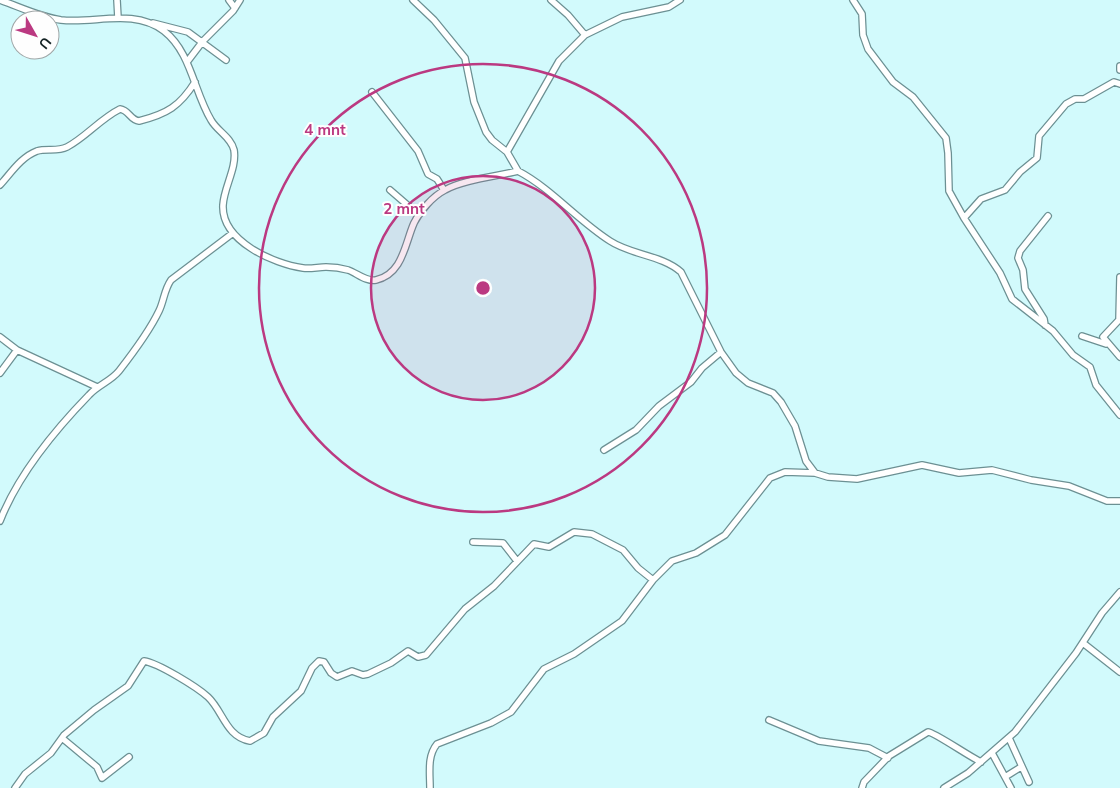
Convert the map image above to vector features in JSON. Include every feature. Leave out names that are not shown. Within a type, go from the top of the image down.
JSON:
[{"type":"street","points":[[0,0],[59,20],[118,18],[184,30],[203,41],[226,60]]},
{"type":"street","points":[[229,0],[235,8]]},
{"type":"street","points":[[187,62],[240,0]]},
{"type":"street","points":[[413,0],[434,20],[465,58],[474,102],[486,132],[492,140],[508,152],[518,171],[535,180],[556,200],[612,242],[671,265],[681,272],[721,352],[743,380],[773,393],[781,402],[794,426],[806,461],[815,473]]},
{"type":"street","points":[[551,0],[568,15],[585,36]]},
{"type":"street","points":[[508,152],[559,61],[585,36],[622,18],[669,7],[680,0]]},
{"type":"street","points":[[853,0],[862,14],[863,35],[868,49],[893,82],[913,97],[946,138],[948,153],[947,185],[964,218],[1000,273],[1012,299],[1045,325],[1073,355],[1090,367],[1096,385],[1120,415]]},
{"type":"street","points":[[116,1],[118,18]]},
{"type":"street","points":[[151,23],[168,34],[187,62],[210,120],[228,139],[234,149],[234,158],[223,204],[225,215],[234,233],[248,246],[276,261],[305,268],[328,267],[347,270],[375,280],[390,272],[401,259],[419,215],[444,190],[518,171]]},
{"type":"street","points":[[0,185],[26,158],[37,152],[58,150],[68,146],[94,125],[120,109],[126,111],[134,120],[139,121],[175,107],[184,100],[195,82]]},
{"type":"street","points":[[964,218],[981,199],[1004,190],[1020,172],[1037,158],[1039,136],[1067,103],[1075,99],[1084,99],[1114,82],[1120,84]]},
{"type":"street","points":[[372,92],[418,151],[428,174],[437,179],[444,190]]},
{"type":"street","points":[[390,190],[419,215]]},
{"type":"street","points":[[1045,325],[1044,319],[1025,289],[1023,270],[1018,258],[1020,251],[1048,216]]},
{"type":"street","points":[[0,521],[13,494],[40,450],[97,387],[118,373],[160,310],[165,290],[171,280],[234,233]]},
{"type":"street","points":[[1120,278],[1119,319],[1103,336],[1106,344],[1120,358]]},
{"type":"street","points":[[1082,336],[1106,344]]},
{"type":"street","points":[[0,337],[17,350],[97,387]]},
{"type":"street","points":[[0,373],[17,350]]},
{"type":"street","points":[[604,450],[636,430],[659,406],[691,382],[702,368],[721,352]]},
{"type":"street","points":[[430,788],[430,760],[432,750],[436,744],[491,724],[511,712],[544,669],[574,654],[615,627],[639,601],[653,580],[672,561],[696,553],[725,535],[770,478],[785,472],[815,473],[828,477],[857,480],[922,465],[959,473],[992,470],[1031,480],[1069,486],[1108,501],[1120,501]]},
{"type":"street","points":[[15,788],[25,774],[51,753],[62,738],[94,710],[128,686],[144,661],[155,663],[208,696],[234,733],[244,740],[254,740],[264,733],[273,717],[301,691],[316,663],[324,662],[331,673],[337,677],[352,672],[364,675],[391,664],[408,651],[418,657],[426,655],[465,609],[494,586],[533,544],[549,547],[574,532],[589,533],[623,550],[638,568],[653,580]]},
{"type":"street","points":[[473,542],[503,543],[517,561]]},
{"type":"street","points":[[944,788],[981,762],[1009,738],[1051,688],[1102,613],[1120,592]]},
{"type":"street","points":[[1083,643],[1120,672]]},
{"type":"street","points":[[769,720],[819,741],[869,748],[888,758]]},
{"type":"street","points":[[862,788],[864,782],[888,758],[917,737],[931,732],[962,753],[981,762]]},
{"type":"street","points":[[62,738],[97,767],[102,778],[129,757]]},
{"type":"street","points":[[1009,738],[1029,782]]},
{"type":"street","points":[[992,753],[1011,788]]},
{"type":"street","points":[[1005,777],[1021,767]]}]
